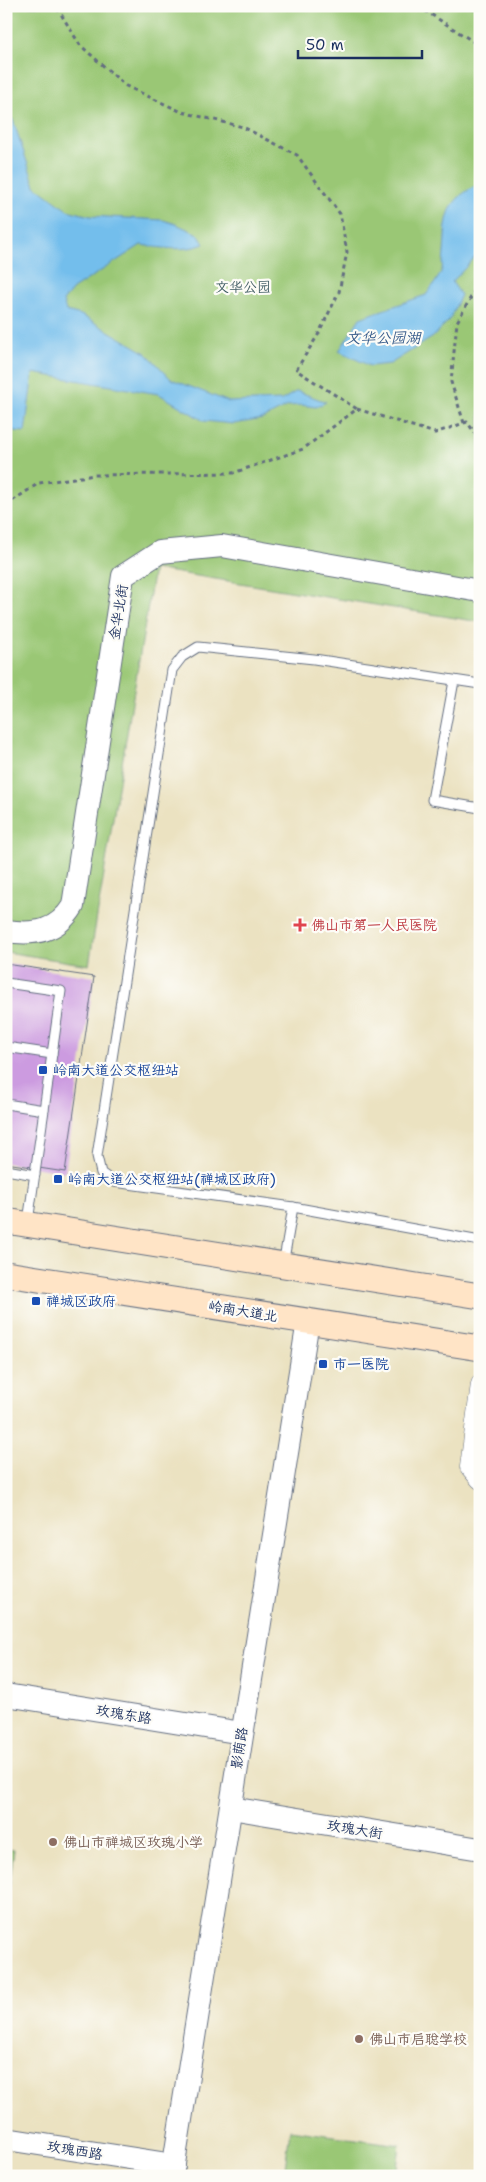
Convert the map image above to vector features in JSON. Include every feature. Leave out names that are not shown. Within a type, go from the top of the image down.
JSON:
[{"type":"main road","points":[[17,1222],[480,1296]]},
{"type":"main road","name":"岭南大道北","points":[[6,1274],[480,1348]]},
{"type":"street","name":"金华北街","points":[[6,931],[36,932],[55,926],[65,919],[73,906],[123,576],[160,552],[222,546],[480,592]]},
{"type":"street","name":"影荫路","points":[[173,2170],[308,1322]]},
{"type":"street","points":[[480,1384],[470,1467],[480,1480]]},
{"type":"street","name":"玫瑰东路","points":[[6,1695],[242,1733]]},
{"type":"street","name":"玫瑰大街","points":[[230,1808],[480,1849]]},
{"type":"street","name":"玫瑰西路","points":[[6,2139],[173,2170]]},
{"type":"lane","points":[[480,684],[314,659],[198,647],[182,657],[172,670],[97,1156],[101,1173],[114,1182],[293,1207],[480,1241]]},
{"type":"lane","points":[[454,680],[432,800],[480,808]]},
{"type":"lane","points":[[6,983],[62,991],[35,1175],[17,1222]]},
{"type":"lane","points":[[6,1047],[52,1054]]},
{"type":"lane","points":[[6,1104],[44,1110]]},
{"type":"lane","points":[[6,1170],[35,1175]]},
{"type":"lane","points":[[283,1265],[293,1207]]},
{"type":"path","points":[[56,6],[80,45],[126,86],[182,112],[243,127],[297,155],[340,214],[347,252],[339,292],[318,335],[296,370],[356,409],[435,433],[467,422],[480,440]]},
{"type":"path","points":[[418,6],[479,45]]},
{"type":"path","points":[[464,423],[451,382],[456,322],[480,281]]},
{"type":"path","points":[[6,505],[39,483],[95,475],[233,473],[303,450],[356,409]]},
{"type":"green space","name":"文华公园","points":[[6,6],[480,6],[480,622],[154,569],[89,965],[6,952]]},
{"type":"green space","points":[[6,1849],[14,1850],[7,1904],[6,1904]]},
{"type":"green space","points":[[290,2130],[400,2145],[396,2176],[284,2176]]},
{"type":"water","points":[[6,111],[13,120],[35,186],[67,210],[90,216],[163,220],[198,234],[204,244],[181,249],[141,245],[73,289],[63,301],[66,311],[81,315],[146,353],[171,379],[229,402],[282,400],[297,391],[326,402],[316,407],[288,406],[263,419],[234,424],[204,421],[159,394],[33,373],[25,432],[6,430]]},
{"type":"water","name":"文华公园湖","points":[[480,184],[480,252],[452,282],[461,295],[450,319],[433,337],[390,364],[370,366],[339,351],[360,318],[426,295],[442,269],[445,230],[450,209],[456,200]]},
{"type":"building","name":"岭南大道公交枢纽站","points":[[6,964],[94,977],[65,1172],[6,1163]]},
{"type":"place","name":"佛山市第一人民医院","points":[[300,925]]},
{"type":"place","name":"岭南大道公交枢纽站","points":[[43,1070]]},
{"type":"place","name":"岭南大道公交枢纽站(禅城区政府)","points":[[58,1179]]},
{"type":"place","name":"禅城区政府","points":[[36,1301]]},
{"type":"place","name":"市一医院","points":[[323,1364]]},
{"type":"place","name":"佛山市禅城区玫瑰小学","points":[[53,1842]]},
{"type":"place","name":"佛山市启聪学校","points":[[359,2039]]}]
